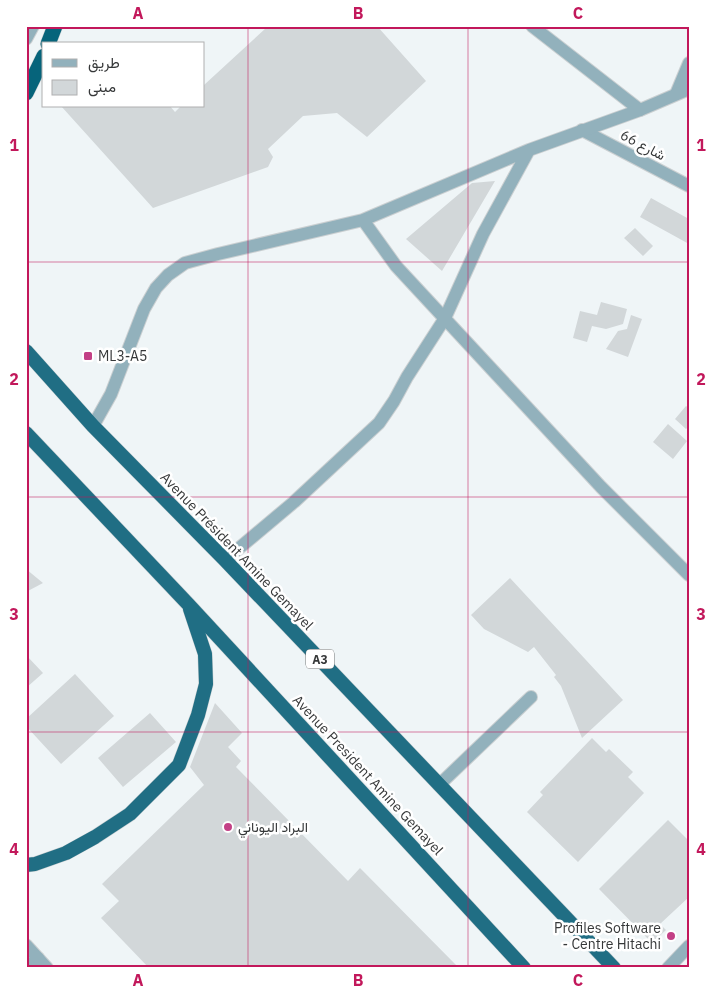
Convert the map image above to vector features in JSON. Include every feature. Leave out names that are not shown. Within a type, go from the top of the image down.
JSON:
[{"type":"highway","points":[[49,42],[55,26]]},
{"type":"highway","points":[[26,93],[42,60]]},
{"type":"highway","name":"Avenue Président Amine Gemayel","points":[[26,351],[92,426],[225,560],[614,968]]},
{"type":"highway","points":[[26,433],[188,604],[205,654],[206,684],[198,715],[179,765],[130,814],[95,837],[66,853],[35,864],[26,865]]},
{"type":"highway","name":"Avenue President Amine Gemayel","points":[[188,604],[524,968]]},
{"type":"street","points":[[26,39],[33,26]]},
{"type":"street","points":[[532,26],[640,110]]},
{"type":"street","points":[[676,94],[689,63]]},
{"type":"street","points":[[92,426],[111,394],[144,309],[156,288],[168,274],[185,263],[363,220],[529,150],[640,110],[689,89]]},
{"type":"street","name":"شارع 66","points":[[582,130],[689,186]]},
{"type":"street","points":[[225,560],[294,502],[379,423],[445,318],[483,234],[529,150]]},
{"type":"street","points":[[363,220],[396,266],[594,480],[689,575]]},
{"type":"street","points":[[440,785],[531,697]]},
{"type":"street","points":[[26,945],[47,968]]},
{"type":"street","points":[[668,968],[689,946]]},
{"type":"street","points":[[27,968],[38,958]]},
{"type":"building","points":[[264,26],[377,26],[426,81],[367,137],[337,113],[303,116],[268,149],[273,157],[268,167],[153,208],[63,108],[172,108],[175,112],[179,108],[205,108],[205,84],[266,28]]},
{"type":"building","points":[[495,181],[442,271],[406,239],[472,183]]},
{"type":"building","points":[[651,198],[689,219],[689,244],[640,217]]},
{"type":"building","points":[[635,228],[653,246],[643,256],[624,238]]},
{"type":"building","points":[[601,302],[627,309],[623,324],[606,329],[592,326],[587,342],[573,338],[580,311],[597,315]]},
{"type":"building","points":[[631,315],[642,319],[628,357],[606,349],[618,331],[627,329]]},
{"type":"building","points":[[686,406],[689,408],[689,426],[686,429],[675,419]]},
{"type":"building","points":[[668,424],[687,441],[673,459],[653,442]]},
{"type":"building","points":[[26,569],[43,583],[26,592]]},
{"type":"building","points":[[510,578],[623,700],[582,738],[561,686],[554,677],[556,675],[534,647],[528,652],[484,629],[471,615]]},
{"type":"building","points":[[26,655],[43,673],[26,688]]},
{"type":"building","points":[[75,674],[114,716],[61,764],[26,726],[26,719]]},
{"type":"building","name":"البراد اليوناني","points":[[215,703],[242,733],[228,747],[241,761],[236,767],[348,881],[360,868],[459,968],[149,968],[101,918],[119,901],[102,884],[204,785],[190,767]]},
{"type":"building","points":[[150,713],[176,742],[123,787],[98,758]]},
{"type":"building","points":[[592,738],[606,752],[609,749],[633,772],[628,777],[644,793],[578,862],[527,812],[543,795],[540,792]]},
{"type":"building","points":[[668,820],[689,841],[689,897],[660,924],[666,930],[652,943],[599,889]]},
{"type":"place","name":"ML3-A5","points":[[88,356]]},
{"type":"place","name":"البراد اليوناني","points":[[228,827]]},
{"type":"place","name":"Profiles Software - Centre Hitachi","points":[[671,936]]}]
